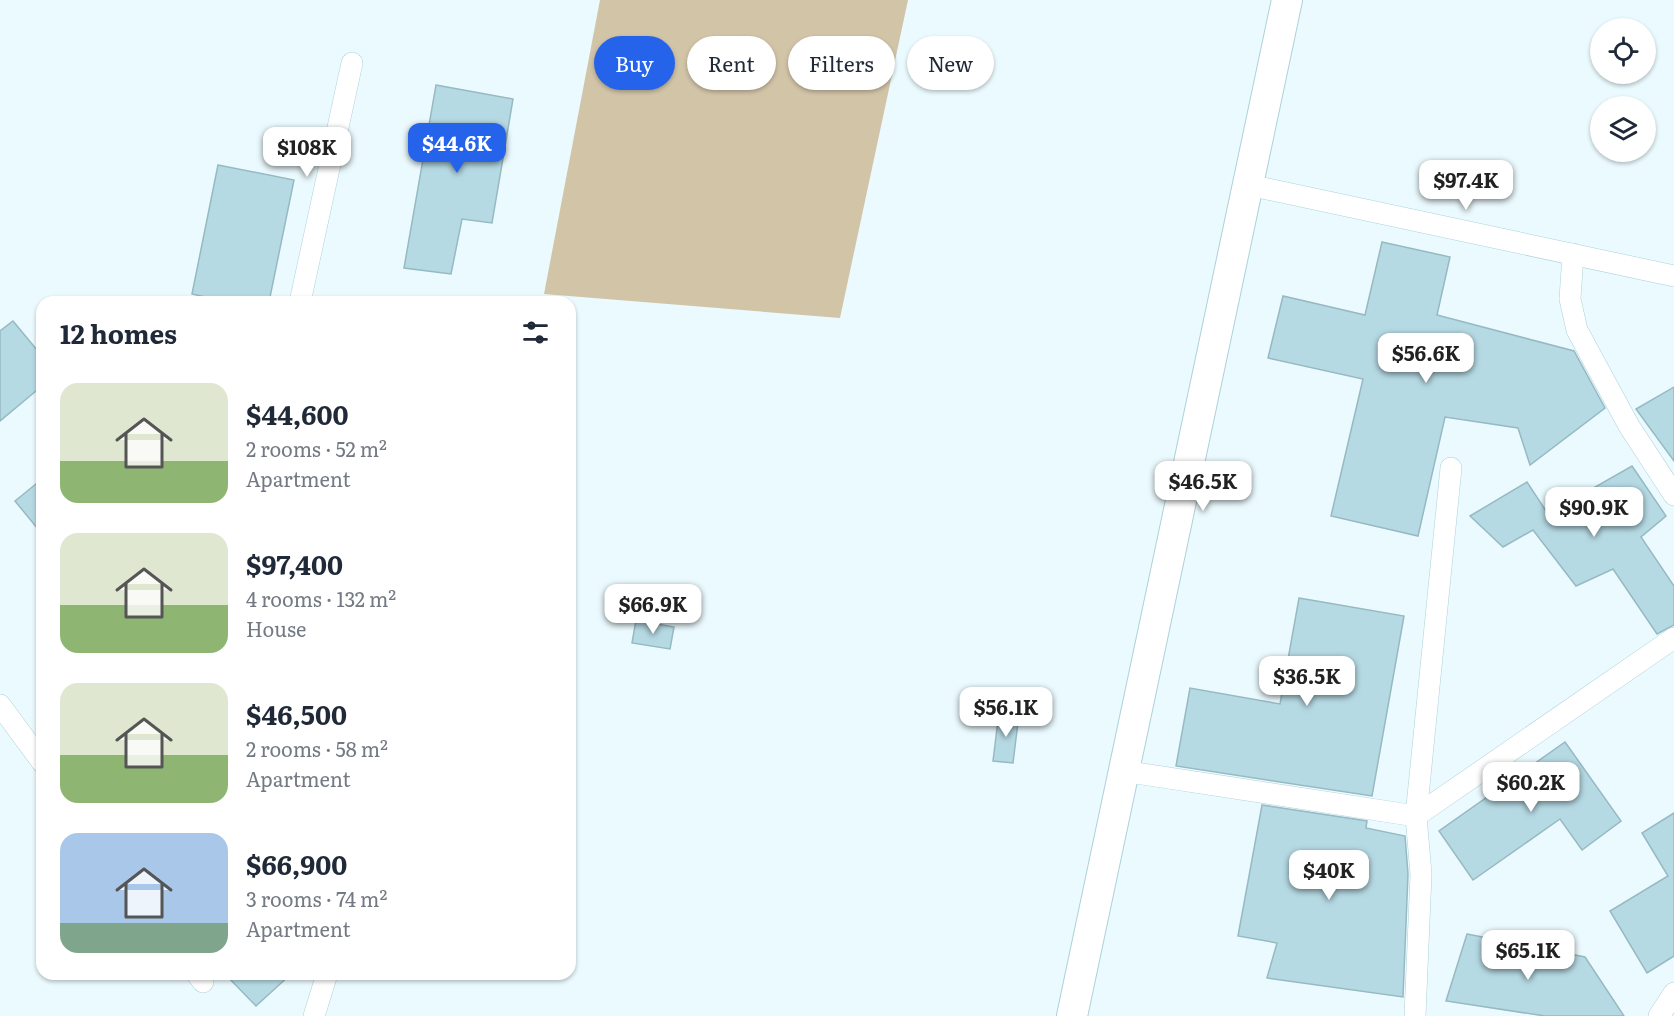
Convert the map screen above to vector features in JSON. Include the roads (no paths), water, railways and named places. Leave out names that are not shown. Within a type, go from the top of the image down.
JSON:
[{"type":"street","points":[[1072,1016],[1287,0]]},
{"type":"street","points":[[301,296],[352,63]]},
{"type":"street","points":[[1249,185],[1674,276]]},
{"type":"street","points":[[1573,254],[1570,299],[1578,330],[1629,426],[1674,495]]},
{"type":"street","points":[[1415,1016],[1421,874],[1416,816],[1451,468]]},
{"type":"street","points":[[1123,771],[1416,816],[1674,638]]},
{"type":"street","points":[[0,705],[36,754]]},
{"type":"street","points":[[314,1016],[325,980]]},
{"type":"street","points":[[1659,1016],[1674,993]]}]
